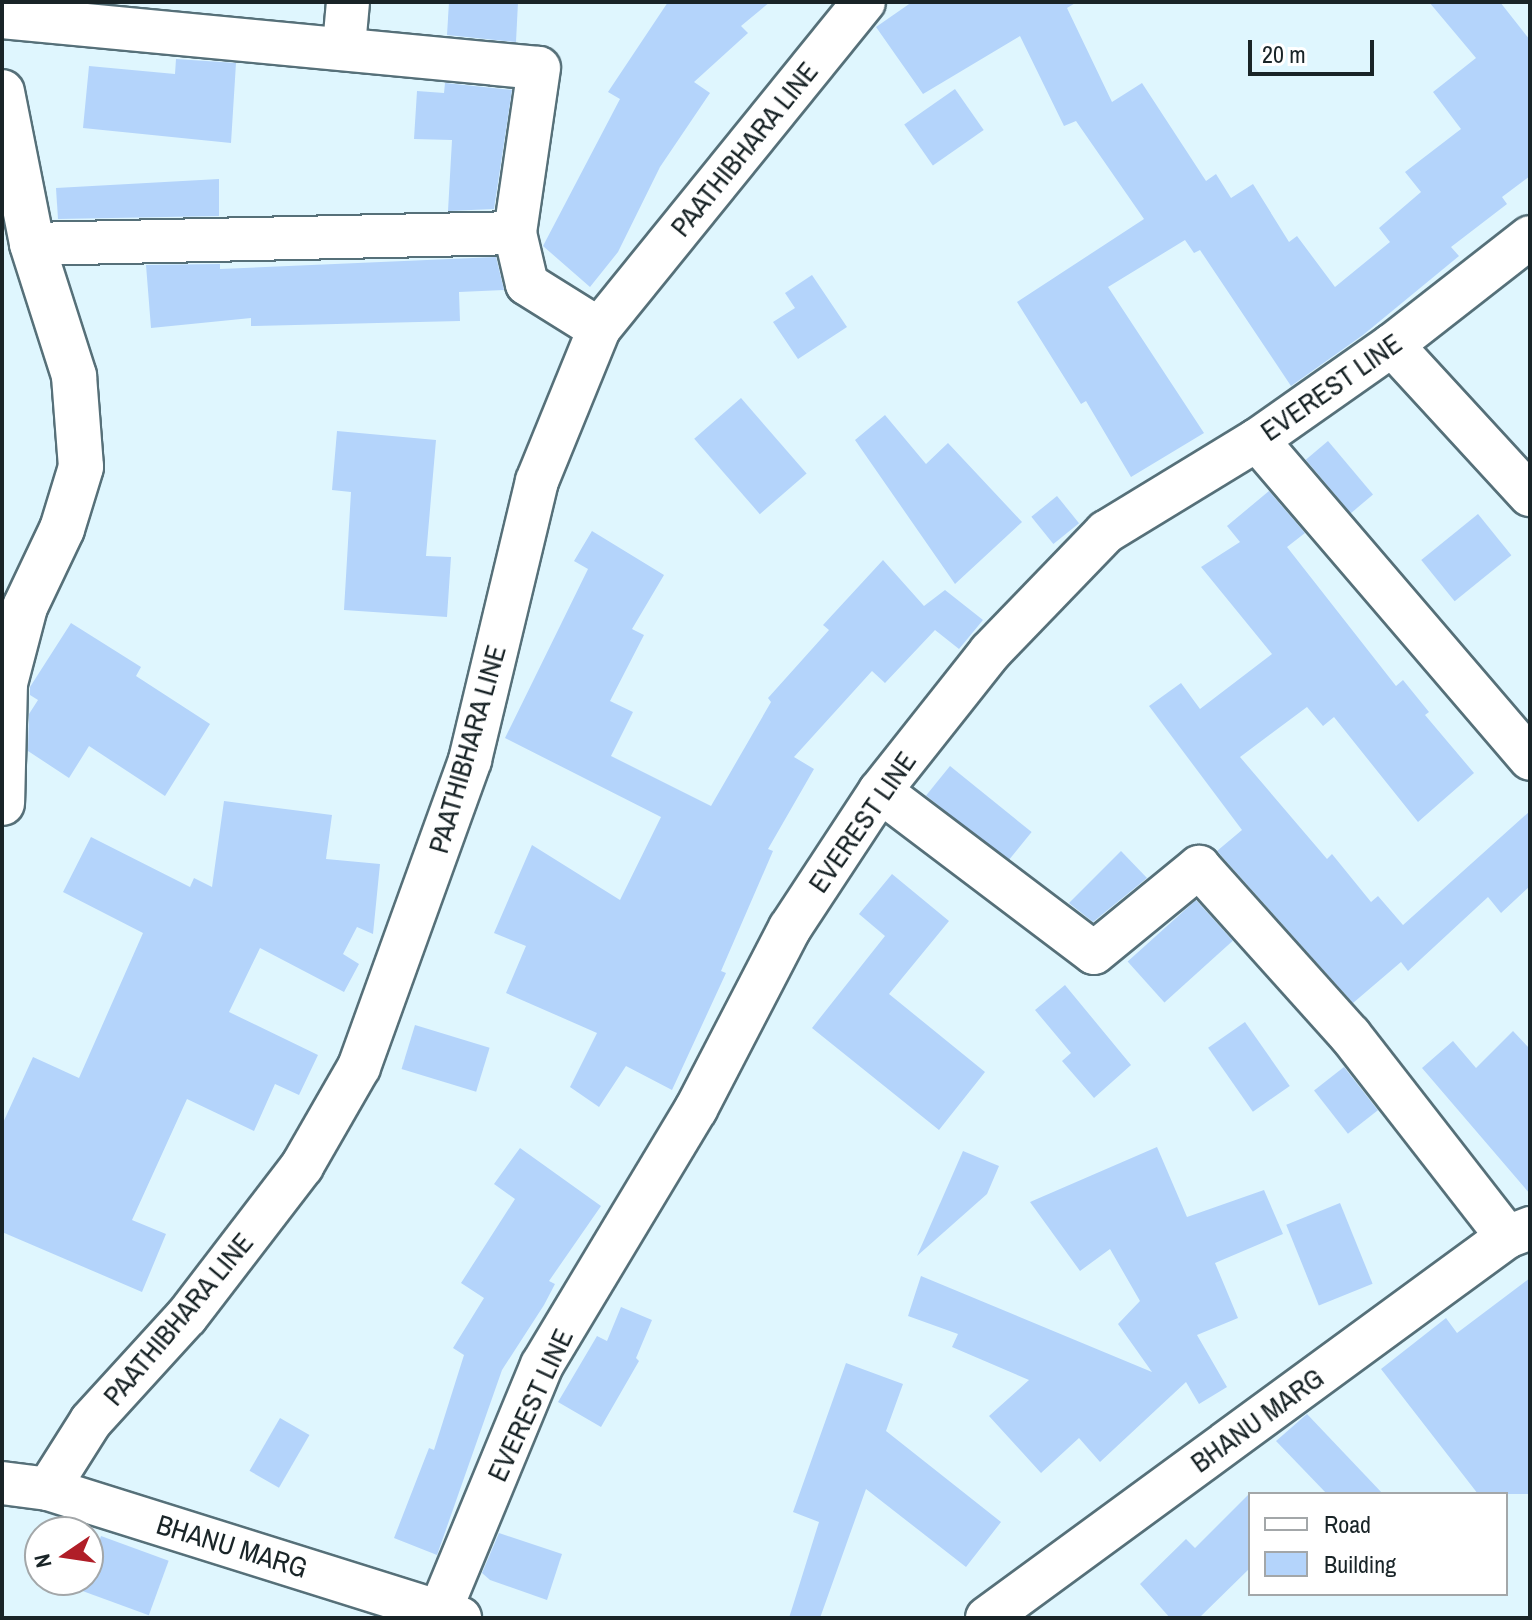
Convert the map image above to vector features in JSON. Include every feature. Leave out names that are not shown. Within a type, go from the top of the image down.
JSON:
[{"type":"street","points":[[344,46],[348,2]]},
{"type":"street","name":"PAATHIBHARA LINE","points":[[48,1489],[91,1421],[187,1316],[302,1166],[359,1067],[470,760],[537,481],[599,329],[864,2]]},
{"type":"street","points":[[2,17],[344,46],[539,68],[515,233],[527,284],[599,329]]},
{"type":"street","points":[[2,92],[32,244],[74,376],[81,467],[62,529],[25,607],[5,683],[2,803]]},
{"type":"street","points":[[32,244],[515,233]]},
{"type":"street","name":"EVEREST LINE","points":[[450,1615],[542,1365],[696,1109],[790,928],[880,791],[990,652],[1106,532],[1257,440],[1392,345],[1530,237]]},
{"type":"street","points":[[1392,345],[1530,495]]},
{"type":"street","points":[[1257,440],[1530,759]]},
{"type":"street","points":[[880,791],[1094,953],[1199,867],[1350,1035],[1518,1233]]},
{"type":"street","name":"BHANU MARG","points":[[987,1618],[1518,1233]]},
{"type":"street","name":"BHANU MARG","points":[[2,1483],[48,1489],[450,1615]]},
{"type":"building","points":[[449,2],[518,2],[516,42],[447,35]]},
{"type":"building","points":[[668,2],[770,2],[741,26],[748,33],[694,82],[710,93],[660,167],[618,252],[590,287],[543,246],[620,99],[608,92]]},
{"type":"building","points":[[912,2],[1077,2],[1067,8],[1112,102],[1142,83],[1206,181],[1216,174],[1231,198],[1253,184],[1289,242],[1297,236],[1335,287],[1390,242],[1379,228],[1421,192],[1405,172],[1461,129],[1433,92],[1476,58],[1429,2],[1500,2],[1530,40],[1530,176],[1502,197],[1507,204],[1451,247],[1459,256],[1363,335],[1291,386],[1200,250],[1194,253],[1185,240],[1108,287],[1204,433],[1131,477],[1086,401],[1081,404],[1017,302],[1144,219],[1076,121],[1064,126],[1020,36],[923,94],[876,27]]},
{"type":"building","points":[[176,59],[236,63],[231,143],[83,128],[89,66],[175,74]]},
{"type":"building","points":[[445,83],[512,90],[494,209],[448,211],[452,140],[414,139],[417,91],[444,93]]},
{"type":"building","points":[[955,89],[984,130],[933,166],[904,125]]},
{"type":"building","points":[[219,179],[219,216],[58,219],[56,188]]},
{"type":"building","points":[[496,257],[504,290],[459,292],[460,321],[251,326],[251,318],[151,328],[146,265],[220,264],[220,269]]},
{"type":"building","points":[[812,275],[847,327],[798,359],[773,322],[795,308],[785,293]]},
{"type":"building","points":[[741,398],[807,473],[760,514],[694,439]]},
{"type":"building","points":[[885,415],[926,464],[948,443],[1022,522],[955,584],[855,440]]},
{"type":"building","points":[[337,431],[436,440],[426,556],[451,557],[447,617],[344,610],[351,492],[332,490]]},
{"type":"building","points":[[1328,441],[1373,495],[1351,513],[1306,460]]},
{"type":"building","points":[[1269,491],[1305,533],[1287,547],[1396,686],[1403,680],[1429,712],[1425,715],[1474,773],[1418,822],[1334,717],[1323,726],[1307,707],[1240,757],[1327,859],[1332,854],[1371,902],[1378,896],[1403,925],[1530,811],[1530,886],[1501,913],[1488,897],[1408,971],[1401,962],[1353,1003],[1217,851],[1242,830],[1149,706],[1181,683],[1200,709],[1272,654],[1201,567],[1240,542],[1227,526]]},
{"type":"building","points":[[1057,496],[1079,523],[1053,544],[1031,517]]},
{"type":"building","points":[[1478,514],[1511,555],[1455,601],[1421,560]]},
{"type":"building","points":[[592,531],[664,575],[632,629],[644,635],[610,701],[633,712],[611,756],[711,806],[771,702],[768,698],[829,630],[823,625],[883,560],[924,606],[945,590],[983,620],[959,649],[935,630],[885,683],[872,671],[794,757],[814,769],[768,849],[773,851],[721,971],[726,973],[672,1090],[626,1066],[599,1107],[570,1087],[597,1033],[506,993],[526,946],[494,933],[532,845],[620,900],[661,817],[505,738],[588,569],[574,561]]},
{"type":"building","points":[[71,623],[141,667],[136,676],[210,724],[165,796],[89,746],[69,778],[28,751],[29,714],[38,700],[30,695],[30,687]]},
{"type":"building","points":[[950,766],[1032,832],[1008,862],[926,796]]},
{"type":"building","points":[[224,801],[332,815],[326,859],[380,864],[373,934],[357,927],[343,954],[359,964],[344,992],[260,948],[229,1012],[318,1055],[299,1095],[275,1084],[254,1131],[187,1099],[132,1220],[166,1234],[142,1292],[2,1232],[2,1125],[33,1057],[79,1078],[143,933],[63,892],[91,837],[190,887],[194,878],[212,887]]},
{"type":"building","points":[[1121,851],[1147,878],[1093,922],[1069,903]]},
{"type":"building","points":[[892,874],[949,921],[889,994],[985,1072],[939,1130],[812,1028],[885,936],[859,914]]},
{"type":"building","points":[[1196,900],[1233,941],[1164,1002],[1128,962]]},
{"type":"building","points":[[1065,985],[1131,1065],[1094,1098],[1062,1061],[1071,1053],[1035,1010]]},
{"type":"building","points":[[1245,1022],[1290,1086],[1253,1112],[1208,1048]]},
{"type":"building","points":[[415,1025],[490,1048],[476,1092],[402,1069]]},
{"type":"building","points":[[1513,1031],[1530,1049],[1530,1194],[1422,1068],[1453,1041],[1476,1068]]},
{"type":"building","points":[[1344,1067],[1378,1110],[1348,1134],[1314,1090]]},
{"type":"building","points":[[1157,1147],[1187,1217],[1264,1190],[1283,1234],[1215,1263],[1238,1318],[1197,1335],[1227,1387],[1199,1404],[1186,1382],[1100,1462],[1079,1438],[1041,1473],[989,1416],[1029,1380],[952,1347],[958,1334],[908,1316],[921,1276],[1152,1372],[1118,1324],[1140,1301],[1110,1249],[1080,1271],[1030,1202]]},
{"type":"building","points":[[520,1148],[601,1206],[549,1281],[555,1284],[544,1305],[502,1370],[437,1555],[394,1538],[429,1448],[434,1450],[464,1355],[453,1348],[484,1298],[461,1283],[515,1199],[494,1184]]},
{"type":"building","points":[[963,1151],[999,1166],[987,1194],[917,1256]]},
{"type":"building","points":[[1340,1203],[1373,1284],[1319,1305],[1286,1225]]},
{"type":"building","points":[[1530,1278],[1530,1494],[1476,1492],[1381,1369],[1446,1318],[1457,1333]]},
{"type":"building","points":[[621,1307],[652,1320],[636,1358],[639,1361],[601,1427],[558,1402],[597,1336],[607,1341]]},
{"type":"building","points":[[846,1363],[903,1384],[886,1431],[1001,1522],[966,1567],[866,1489],[820,1618],[789,1618],[819,1522],[793,1512]]},
{"type":"building","points":[[1307,1414],[1381,1492],[1325,1492],[1276,1441]]},
{"type":"building","points":[[280,1418],[309,1435],[279,1488],[250,1471]]},
{"type":"building","points":[[1248,1495],[1248,1570],[1199,1618],[1170,1618],[1140,1584],[1186,1539],[1195,1548]]},
{"type":"building","points":[[499,1533],[562,1554],[547,1600],[490,1580],[482,1573]]},
{"type":"building","points":[[104,1537],[169,1561],[149,1615],[96,1596],[104,1596]]}]
